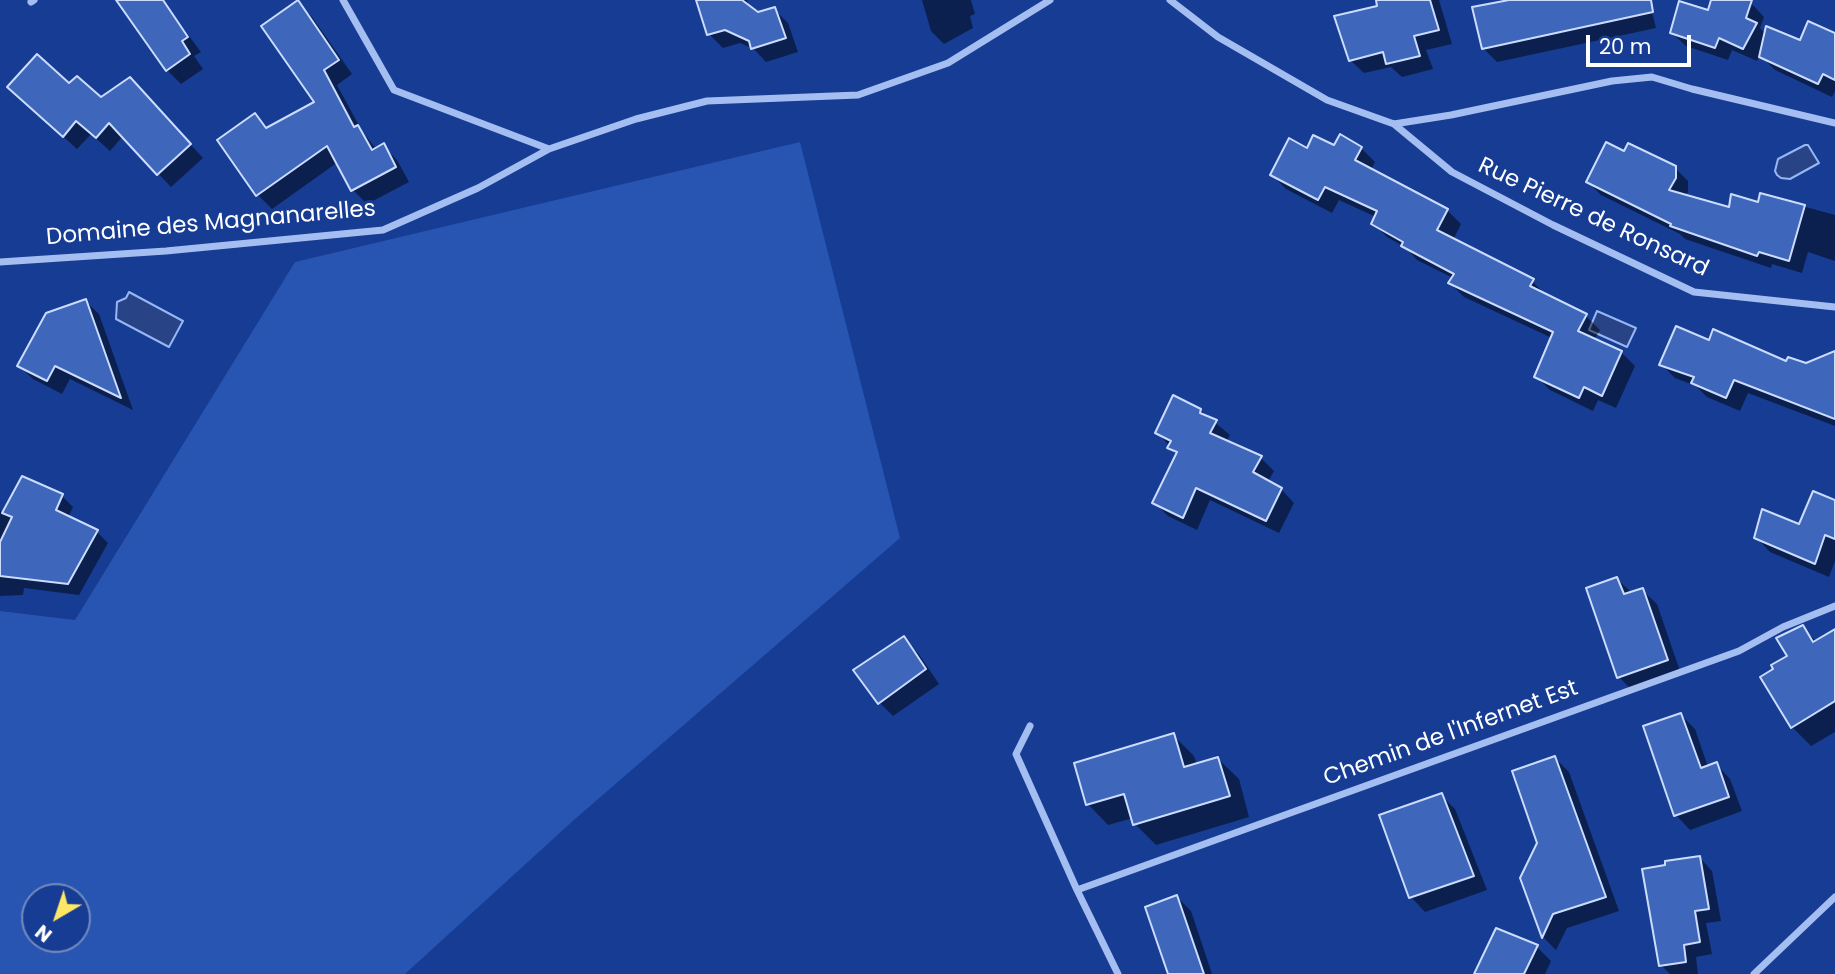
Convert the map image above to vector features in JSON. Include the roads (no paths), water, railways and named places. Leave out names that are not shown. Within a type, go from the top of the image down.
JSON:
[{"type":"street","points":[[343,0],[394,90],[549,149]]},
{"type":"street","name":"Domaine des Magnanarelles","points":[[0,262],[166,251],[383,230],[478,188],[549,149],[636,119],[707,101],[858,95],[948,63],[1050,0]]},
{"type":"street","points":[[1170,0],[1218,37],[1328,100],[1394,124],[1451,116],[1612,81],[1652,77],[1835,123]]},
{"type":"street","name":"Rue Pierre de Ronsard","points":[[1394,124],[1452,172],[1553,225],[1694,292],[1835,307]]},
{"type":"street","name":"Chemin de l'Infernet Est","points":[[1077,890],[1739,651],[1783,627],[1835,606]]},
{"type":"street","points":[[1030,726],[1016,754],[1118,974]]},
{"type":"street","points":[[1754,974],[1835,897]]}]
